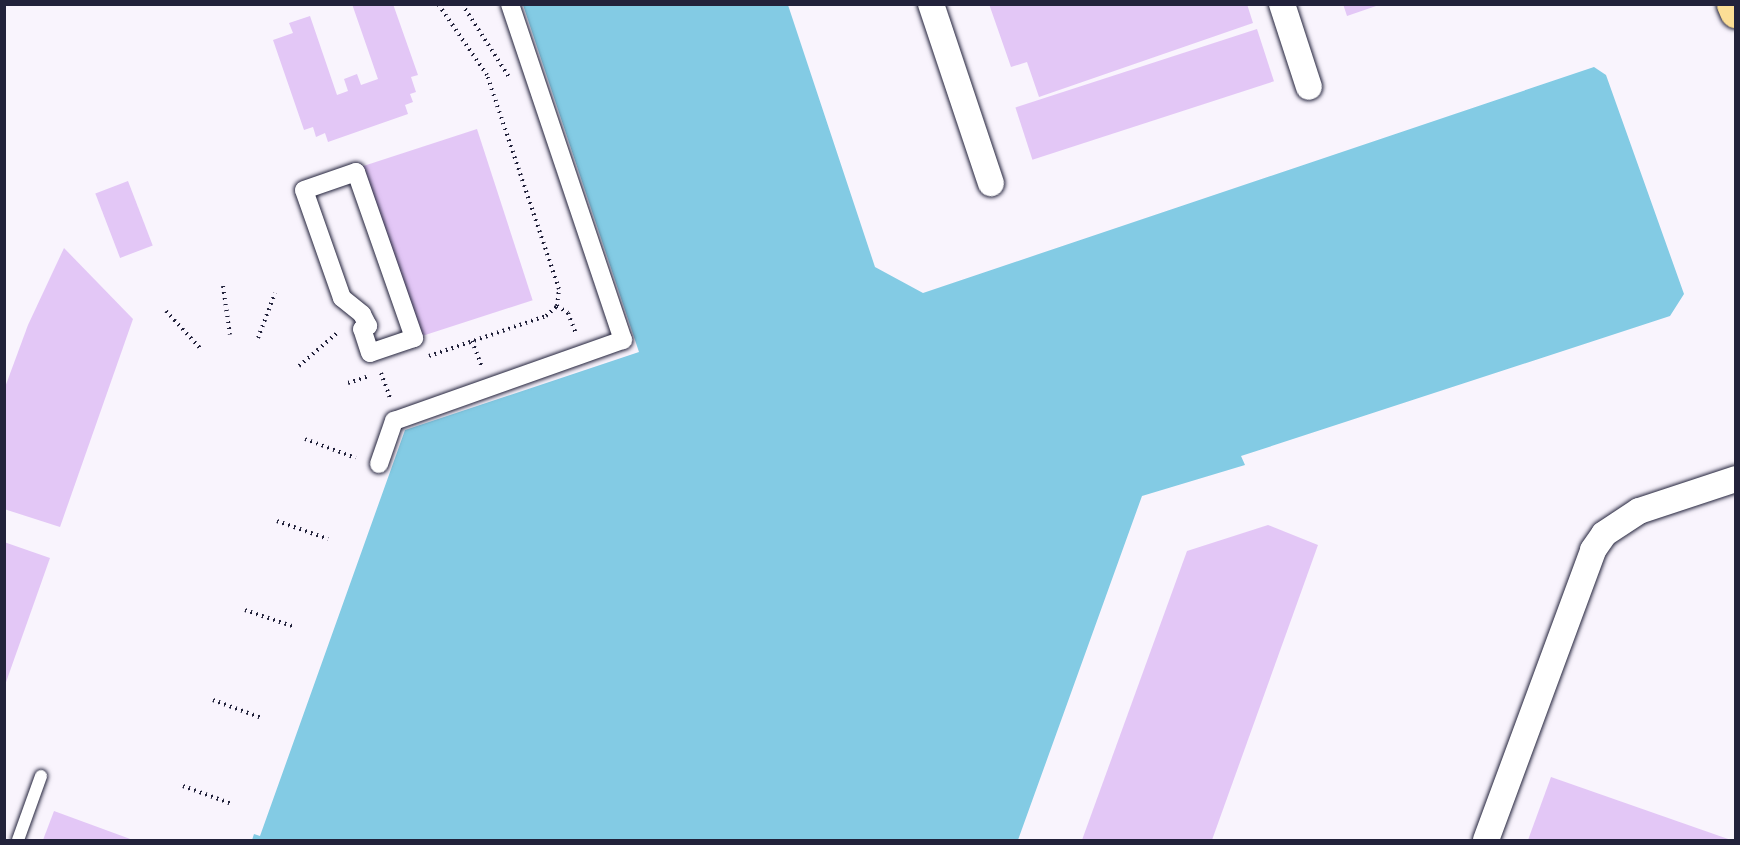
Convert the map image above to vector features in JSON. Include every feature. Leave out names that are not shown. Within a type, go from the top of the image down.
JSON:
[{"type":"highway","points":[[1733,4],[1736,11]]},
{"type":"street","points":[[379,464],[394,421],[623,340],[510,4]]},
{"type":"street","points":[[931,4],[991,183]]},
{"type":"street","points":[[1282,4],[1309,87]]},
{"type":"street","points":[[356,172],[414,338],[370,353],[362,329],[368,327],[362,314],[342,298],[304,190],[356,172]]},
{"type":"street","points":[[1486,840],[1593,550],[1604,534],[1639,511],[1736,479]]},
{"type":"lane","points":[[18,840],[41,776]]},
{"type":"path","points":[[421,358],[546,316],[557,306],[559,289],[487,75],[438,4]]},
{"type":"path","points":[[223,286],[230,335]]},
{"type":"path","points":[[258,338],[275,293]]},
{"type":"path","points":[[557,306],[568,313]]},
{"type":"path","points":[[166,310],[200,348]]},
{"type":"path","points":[[298,366],[337,333]]},
{"type":"path","points":[[348,383],[391,369]]},
{"type":"path","points":[[380,372],[399,420]]},
{"type":"path","points":[[305,439],[356,458]]},
{"type":"path","points":[[277,520],[328,539]]},
{"type":"path","points":[[245,610],[295,627]]},
{"type":"path","points":[[213,700],[262,718]]},
{"type":"path","points":[[183,786],[232,804]]},
{"type":"water","points":[[523,5],[788,5],[875,267],[923,293],[1594,67],[1606,75],[1684,294],[1670,316],[1241,456],[1245,465],[1142,496],[1018,840],[252,840],[254,834],[260,836],[405,430],[639,352]]},
{"type":"building","points":[[352,4],[393,4],[418,75],[411,77],[416,92],[410,94],[413,102],[405,105],[408,114],[328,142],[325,133],[316,137],[313,127],[304,130],[273,40],[293,33],[289,23],[310,16],[337,95],[348,91],[344,79],[357,74],[361,85],[378,79]]},
{"type":"building","points":[[989,4],[1247,4],[1253,23],[1039,97],[1027,62],[1011,67]]},
{"type":"building","points":[[1343,4],[1379,4],[1379,5],[1347,16]]},
{"type":"building","points":[[1257,29],[1274,81],[1032,160],[1015,107]]},
{"type":"building","points":[[477,129],[533,300],[418,338],[362,166]]},
{"type":"building","points":[[128,181],[153,245],[120,258],[95,194]]},
{"type":"building","points":[[64,248],[133,319],[60,527],[4,509],[4,390],[28,325]]},
{"type":"building","points":[[1268,525],[1318,545],[1212,840],[1082,840],[1187,551]]},
{"type":"building","points":[[4,542],[50,558],[5,685],[4,685]]},
{"type":"building","points":[[1551,777],[1731,840],[1528,840]]},
{"type":"building","points":[[54,811],[133,840],[43,840]]}]
